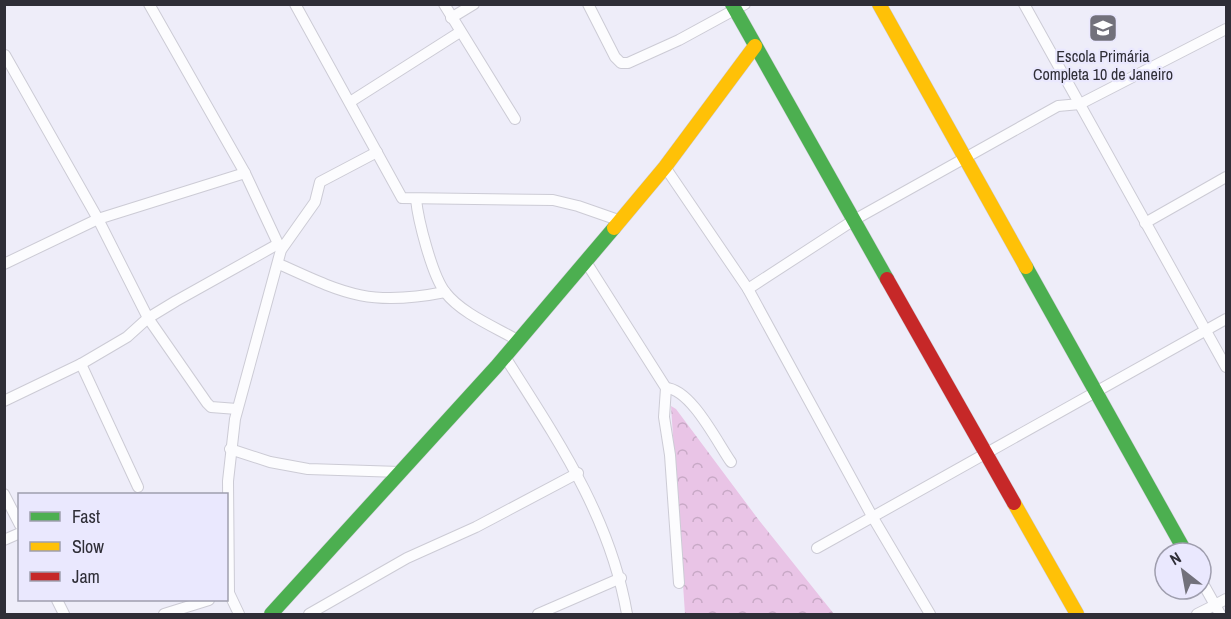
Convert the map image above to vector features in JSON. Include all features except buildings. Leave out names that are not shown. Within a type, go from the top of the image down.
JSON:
[{"type":"street","points":[[149,4],[245,173],[279,247],[279,264],[237,409],[230,449],[228,593],[239,615]]},
{"type":"street","points":[[295,4],[402,198],[553,200],[621,221]]},
{"type":"street","points":[[444,4],[514,119]]},
{"type":"street","points":[[451,18],[474,4]]},
{"type":"street","points":[[588,4],[621,63],[635,61],[680,40],[738,6],[754,46],[1077,615]]},
{"type":"street","points":[[879,4],[1179,541]]},
{"type":"street","points":[[1024,4],[1227,367]]},
{"type":"street","points":[[748,290],[854,220],[964,157],[1058,106],[1080,104],[1227,29]]},
{"type":"street","points":[[350,102],[460,32]]},
{"type":"street","points":[[271,615],[505,357],[621,221],[754,46]]},
{"type":"street","points":[[5,55],[98,219],[148,318],[207,403],[211,407],[237,409]]},
{"type":"street","points":[[4,401],[81,364],[127,337],[148,318],[279,247],[315,202],[320,182],[377,152]]},
{"type":"street","points":[[664,166],[748,290],[872,516],[930,615]]},
{"type":"street","points":[[4,264],[98,219],[245,173]]},
{"type":"street","points":[[1145,223],[1227,177]]},
{"type":"street","points":[[416,199],[417,216],[445,292],[466,311],[519,341]]},
{"type":"street","points":[[586,262],[666,388],[664,417],[670,455],[679,583]]},
{"type":"street","points":[[279,264],[321,283],[368,299],[410,299],[445,292]]},
{"type":"street","points":[[817,548],[1227,319]]},
{"type":"street","points":[[505,357],[578,472],[621,578],[627,615]]},
{"type":"street","points":[[81,364],[138,487]]},
{"type":"street","points":[[666,388],[675,388],[689,400],[731,462]]},
{"type":"street","points":[[230,449],[270,462],[308,469],[400,472]]},
{"type":"street","points":[[309,615],[407,558],[476,527],[578,472]]},
{"type":"street","points":[[4,494],[18,521]]},
{"type":"street","points":[[4,540],[18,534]]},
{"type":"street","points":[[538,615],[621,578]]},
{"type":"street","points":[[1197,615],[1217,610],[1227,599]]},
{"type":"street","points":[[57,601],[64,615]]},
{"type":"street","points":[[164,615],[206,601]]},
{"type":"green space","points":[[671,406],[676,409],[758,519],[834,614],[685,614]]},
{"type":"traffic: fast","points":[[732,4],[887,279]]},
{"type":"traffic: fast","points":[[271,614],[496,367],[614,228]]},
{"type":"traffic: fast","points":[[1026,267],[1179,541]]},
{"type":"traffic: slow","points":[[879,4],[1026,267]]},
{"type":"traffic: slow","points":[[614,228],[665,167],[755,46]]},
{"type":"traffic: slow","points":[[1014,503],[1077,614]]},
{"type":"traffic: jam","points":[[887,279],[1014,503]]},
{"type":"place","name":"Escola Primária Completa 10 de Janeiro","points":[[1103,28]]}]
